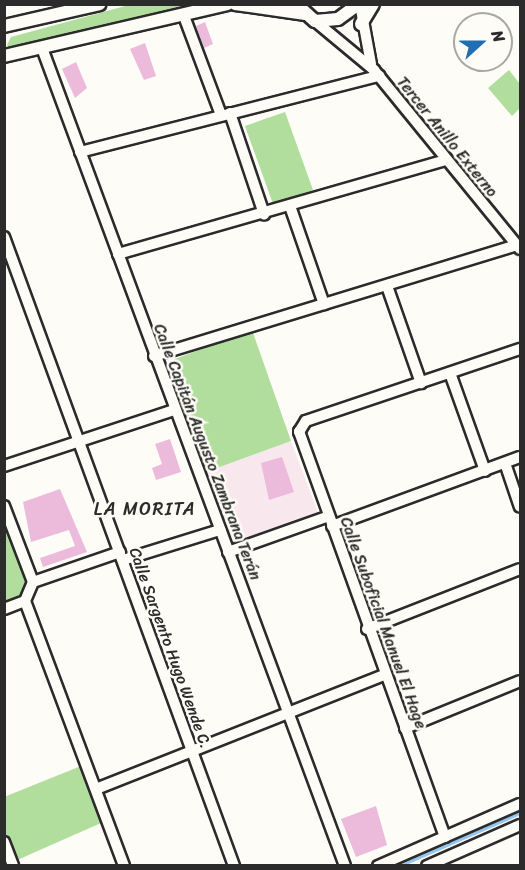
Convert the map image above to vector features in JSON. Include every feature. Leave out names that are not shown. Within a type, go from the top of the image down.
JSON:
[{"type":"main road","points":[[4,26],[100,4]]},
{"type":"main road","points":[[5,56],[184,16],[227,4]]},
{"type":"main road","points":[[235,4],[311,18],[338,19],[359,4]]},
{"type":"main road","points":[[296,4],[311,18]]},
{"type":"main road","points":[[361,24],[372,4]]},
{"type":"main road","points":[[4,34],[33,19]]},
{"type":"street","name":"Tercer Anillo Externo","points":[[359,4],[361,24],[376,73]]},
{"type":"street","points":[[184,16],[226,114],[264,214]]},
{"type":"street","name":"Tercer Anillo Externo","points":[[311,18],[376,73],[519,247]]},
{"type":"street","name":"Calle Capitán Augusto Zambrana Terán","points":[[42,48],[174,410],[345,866]]},
{"type":"street","points":[[80,153],[376,73]]},
{"type":"street","points":[[118,254],[446,160]]},
{"type":"street","points":[[290,206],[324,304]]},
{"type":"street","name":"Calle Sargento Hugo Wende C.","points":[[4,237],[76,440],[122,556],[234,866]]},
{"type":"street","points":[[154,356],[519,247]]},
{"type":"street","points":[[387,286],[421,383],[520,349]]},
{"type":"street","points":[[450,373],[485,471]]},
{"type":"street","name":"Calle Suboficial Manuel El Hage","points":[[421,383],[306,421],[300,437],[384,675],[445,837]]},
{"type":"street","points":[[4,466],[76,440],[174,410]]},
{"type":"street","points":[[228,552],[485,471],[520,457]]},
{"type":"street","points":[[505,463],[520,507]]},
{"type":"street","points":[[4,506],[33,582],[25,601],[124,866]]},
{"type":"street","points":[[33,582],[220,530]]},
{"type":"street","points":[[367,628],[520,569]]},
{"type":"street","points":[[4,609],[25,601]]},
{"type":"street","points":[[96,789],[384,675]]},
{"type":"street","points":[[405,728],[520,681]]},
{"type":"street","points":[[378,866],[520,804]]},
{"type":"street","points":[[429,865],[520,825]]},
{"type":"street","points":[[4,842],[13,866]]},
{"type":"shaded area","points":[[291,441],[320,518],[235,550],[206,472]]},
{"type":"green space","points":[[129,5],[203,5],[11,49],[7,45],[11,37]]},
{"type":"green space","points":[[507,72],[511,72],[520,84],[520,108],[512,116],[488,88]]},
{"type":"green space","points":[[285,112],[313,190],[273,204],[245,126]]},
{"type":"green space","points":[[252,330],[291,441],[206,472],[163,374],[175,359]]},
{"type":"green space","points":[[4,517],[29,582],[22,599],[4,605]]},
{"type":"green space","points":[[81,766],[101,823],[15,861],[5,832],[4,797]]},
{"type":"building","points":[[205,22],[213,44],[204,48],[196,26]]},
{"type":"building","points":[[145,43],[156,76],[144,80],[130,49]]},
{"type":"building","points":[[76,62],[87,88],[75,98],[62,69]]},
{"type":"building","points":[[170,439],[181,472],[156,480],[152,468],[162,464],[155,444]]},
{"type":"building","points":[[282,457],[294,492],[269,500],[261,463]]},
{"type":"building","points":[[60,489],[87,552],[43,567],[40,558],[75,546],[69,530],[31,542],[23,502]]},
{"type":"building","points":[[376,806],[387,845],[356,857],[341,819]]},
{"type":"waterway","points":[[399,866],[520,813]]},
{"type":"district","name":"LA MORITA","points":[[145,509]]}]
